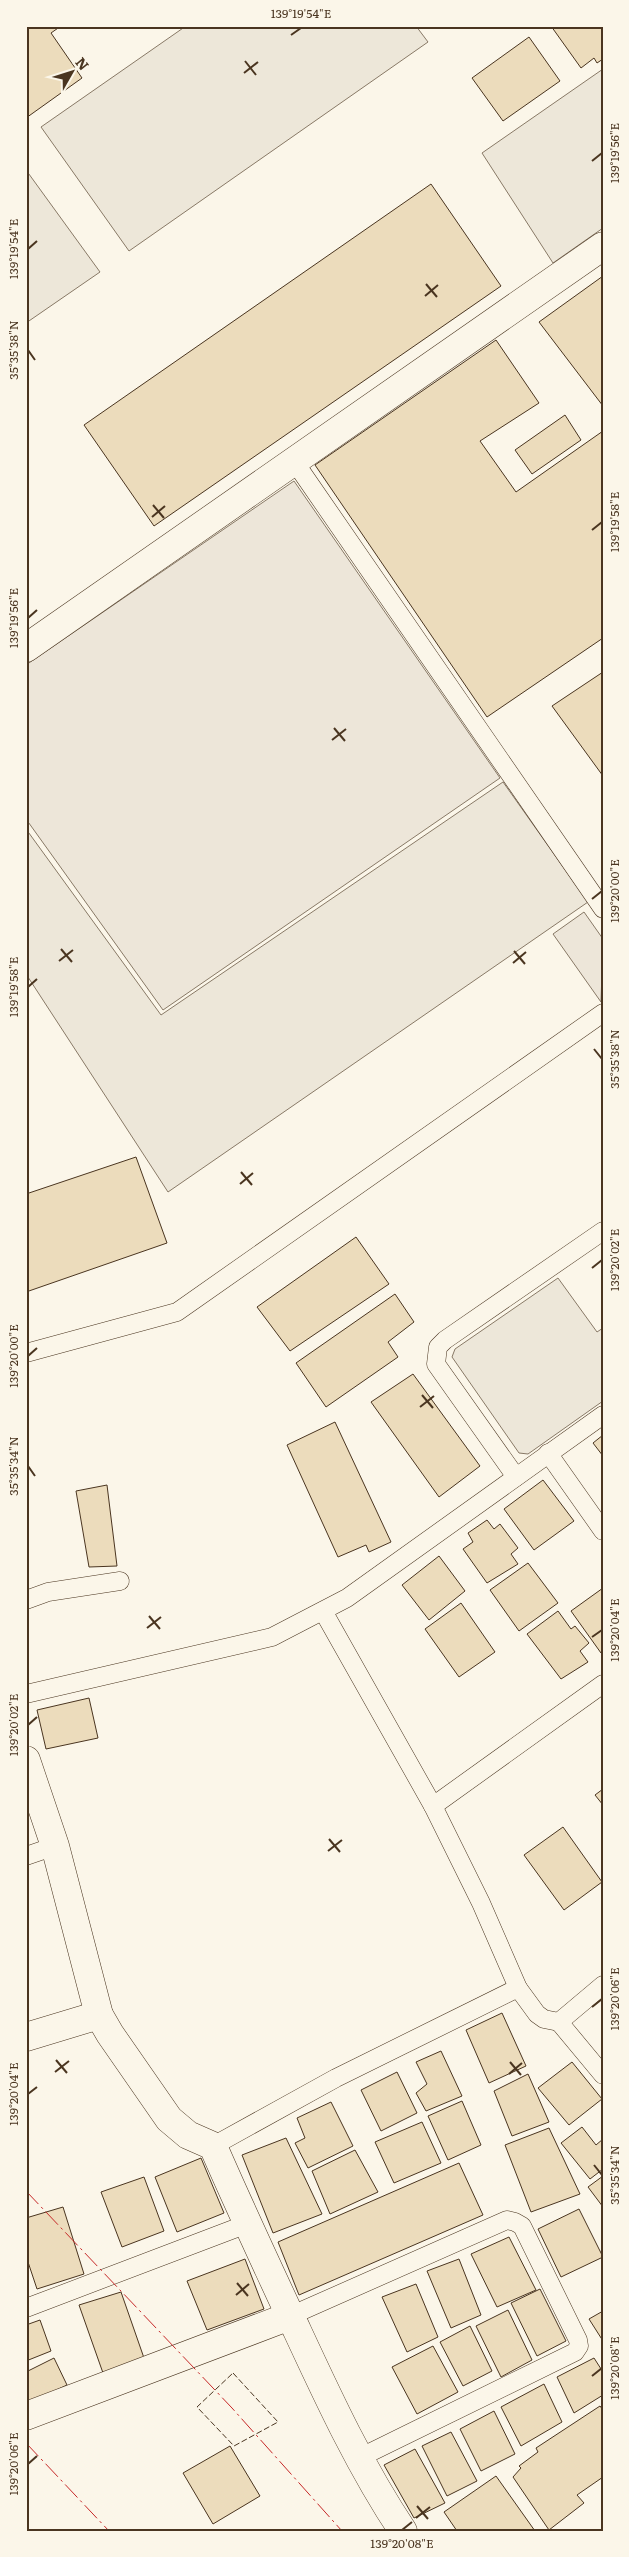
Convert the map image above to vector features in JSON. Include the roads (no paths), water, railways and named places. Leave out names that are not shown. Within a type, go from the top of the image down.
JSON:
[{"type":"street","points":[[26,648],[603,246]]},
{"type":"street","points":[[26,1760],[55,1846],[99,2015],[169,2119],[188,2135],[213,2146],[247,2224],[325,2391],[386,2505],[403,2531]]},
{"type":"street","points":[[26,2036],[99,2015]]},
{"type":"street","points":[[26,2416],[290,2316]]},
{"type":"lane","points":[[294,461],[603,909]]},
{"type":"lane","points":[[26,1353],[177,1312],[603,1013]]},
{"type":"lane","points":[[516,1477],[436,1364],[436,1355],[445,1340],[603,1232]]},
{"type":"lane","points":[[26,1694],[272,1638],[347,1598],[603,1415]]},
{"type":"lane","points":[[548,1454],[603,1531]]},
{"type":"lane","points":[[26,1600],[48,1592],[120,1581]]},
{"type":"lane","points":[[323,1611],[433,1806],[481,1903],[518,1988],[537,2014],[559,2022],[603,2075]]},
{"type":"lane","points":[[433,1806],[603,1684]]},
{"type":"lane","points":[[26,1856],[55,1846]]},
{"type":"lane","points":[[559,2022],[603,1985]]},
{"type":"lane","points":[[213,2146],[336,2078],[518,1988]]},
{"type":"lane","points":[[290,2316],[507,2220],[522,2226],[578,2340],[579,2346],[575,2352],[361,2457]]},
{"type":"lane","points":[[26,2308],[247,2224]]}]
